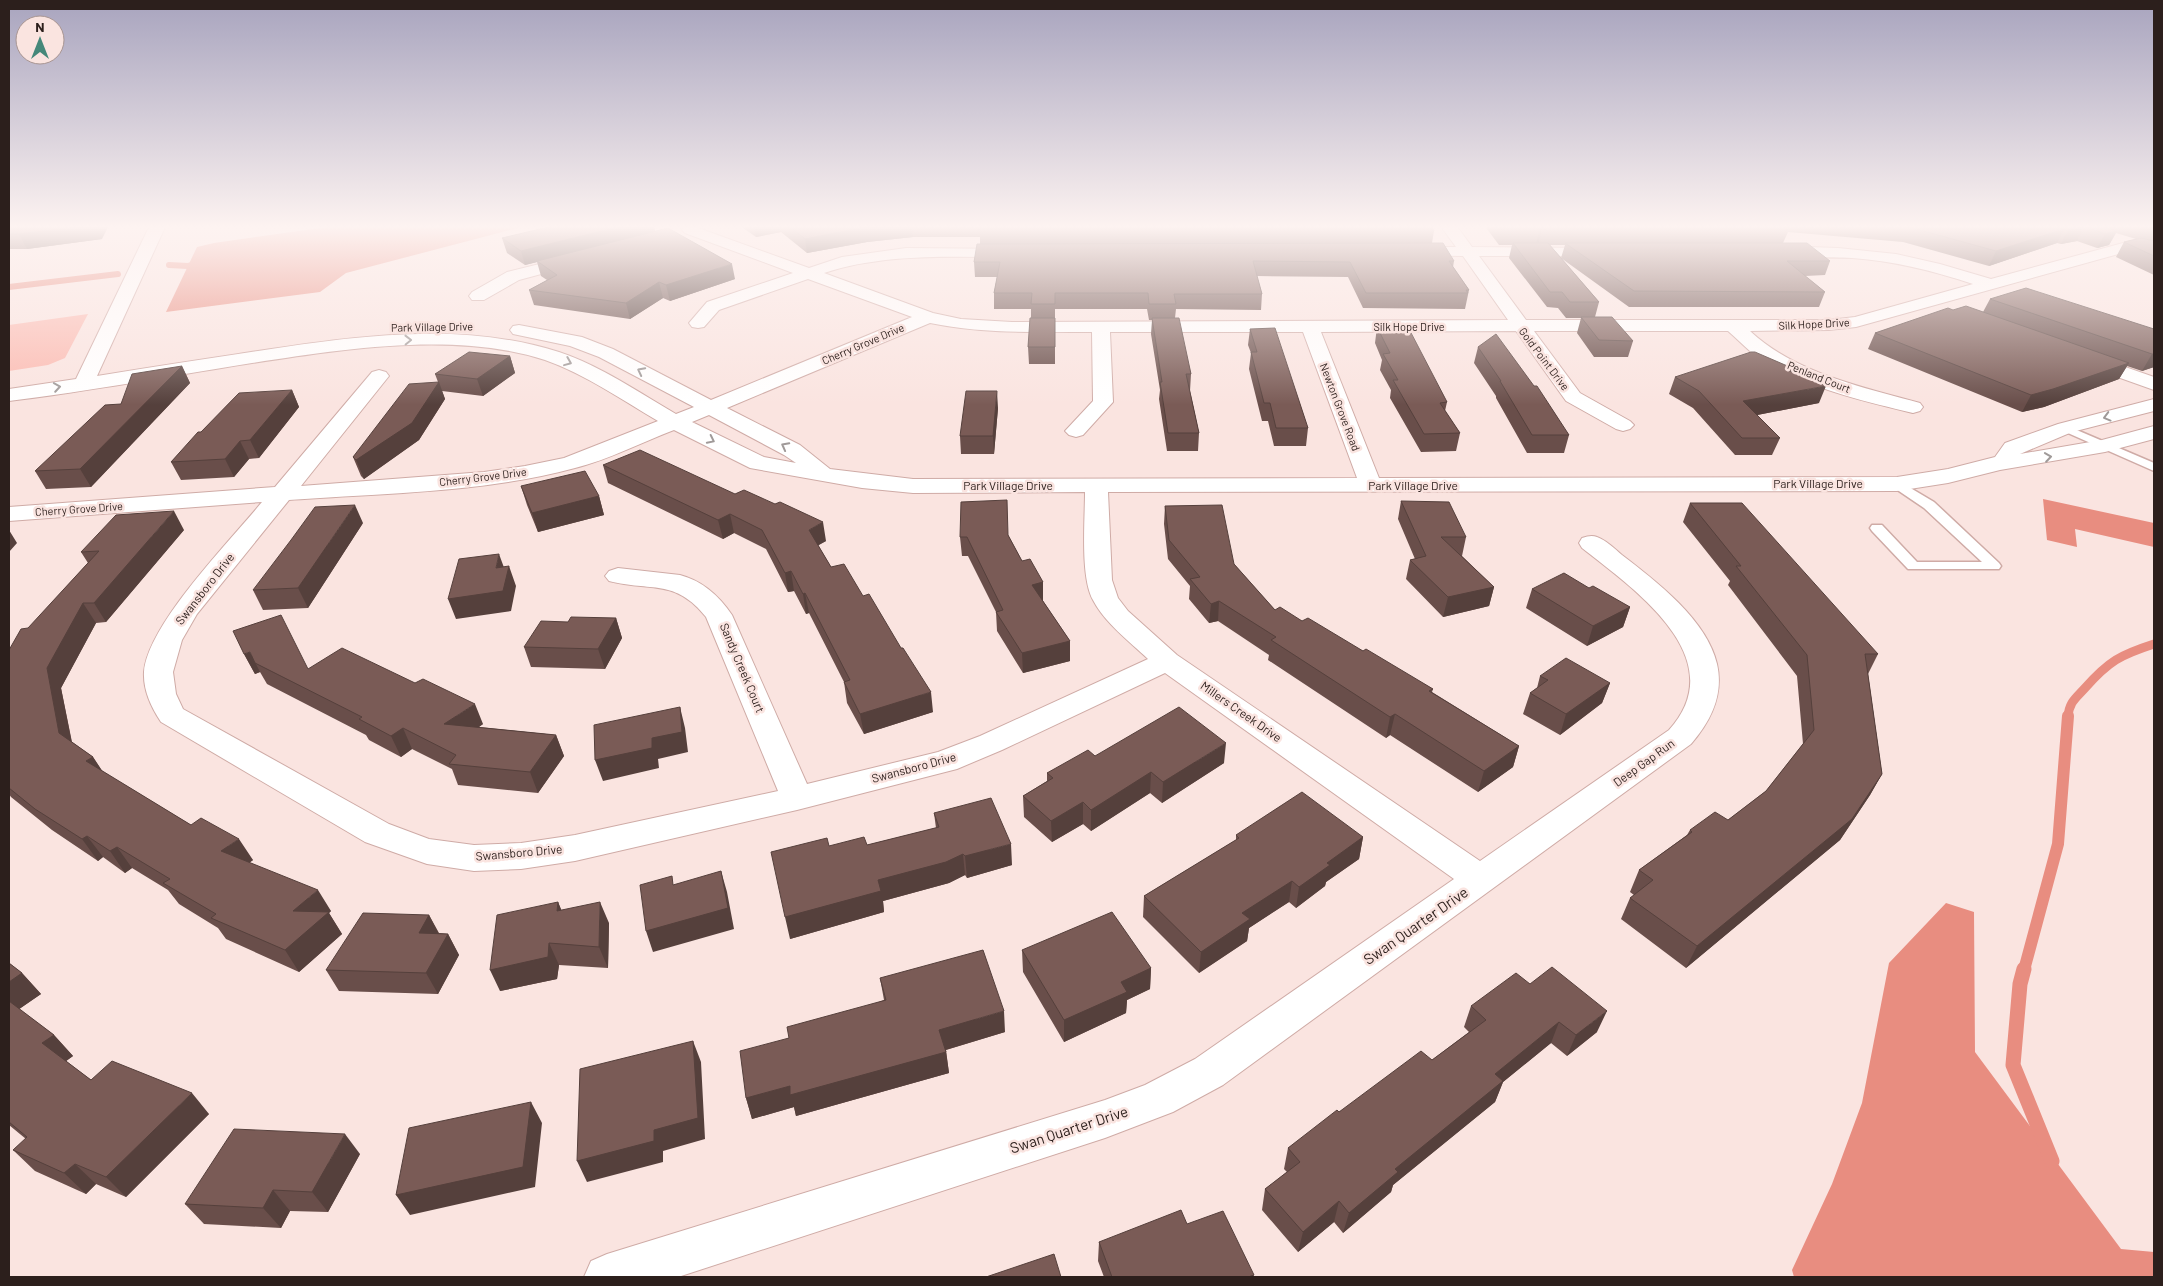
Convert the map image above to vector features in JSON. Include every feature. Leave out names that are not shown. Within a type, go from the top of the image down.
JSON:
[{"type":"street","points":[[88,376],[130,285]]},
{"type":"street","points":[[478,296],[497,285]]},
{"type":"street","points":[[698,323],[713,306],[772,285]]},
{"type":"street","name":"Silk Hope Drive","points":[[839,285],[928,317],[961,324],[1101,327],[1829,325],[1856,322],[1986,285]]},
{"type":"street","name":"Gold Point Drive","points":[[1491,285],[1573,397],[1623,424]]},
{"type":"street","points":[[1926,303],[1954,312]]},
{"type":"street","name":"Cherry Grove Drive","points":[[9,514],[484,479],[525,473],[570,463],[675,422],[928,317]]},
{"type":"street","name":"Park Village Drive","points":[[9,395],[88,376],[327,332],[394,327],[466,325],[519,330],[575,341],[606,353],[792,450],[825,474]]},
{"type":"street","name":"Penland Court","points":[[1734,326],[1758,348],[1796,368],[1844,389],[1913,407]]},
{"type":"street","points":[[1076,431],[1103,402],[1101,327]]},
{"type":"street","name":"Newton Grove Road","points":[[1310,327],[1371,486]]},
{"type":"street","name":"Park Village Drive","points":[[9,381],[88,376],[348,344],[406,340],[470,341],[525,349],[576,365],[675,422],[758,463],[862,480],[913,486],[1897,484],[1948,476],[1999,463],[2105,446],[2154,432]]},
{"type":"street","points":[[2072,355],[2154,384]]},
{"type":"street","name":"Swansboro Drive","points":[[379,376],[186,610],[172,632],[162,653],[159,673],[161,693],[171,715],[377,832],[427,851],[474,858],[521,856],[575,848],[796,798],[946,761],[990,743],[1167,661]]},
{"type":"street","name":"Park Village Drive","points":[[1999,463],[2013,448],[2064,428],[2154,404]]},
{"type":"street","name":"Millers Creek Drive","points":[[1096,486],[1099,580],[1106,599],[1119,618],[1167,661],[1480,880]]},
{"type":"street","name":"Deep Gap Run","points":[[1480,880],[1680,737],[1696,716],[1703,696],[1704,672],[1698,649],[1678,619],[1653,592],[1591,543]]},
{"type":"street","name":"Sandy Creek Court","points":[[618,576],[680,583],[704,597],[719,615],[796,798]]},
{"type":"street","name":"Swan Quarter Drive","points":[[608,1277],[1105,1119],[1158,1099],[1209,1072],[1480,880]]},
{"type":"lane","points":[[2064,428],[2154,467]]},
{"type":"lane","points":[[1878,528],[1913,566],[1994,566],[1929,505],[1897,484]]},
{"type":"shaded area","points":[[179,285],[330,285],[320,292],[166,312]]},
{"type":"shaded area","points":[[88,314],[65,358],[48,365],[9,371],[9,325]]},
{"type":"shaded area","points":[[2043,499],[2154,523],[2154,547],[2075,529],[2077,547],[2047,540]]},
{"type":"shaded area","points":[[1946,903],[1974,912],[1975,1052],[2121,1249],[2154,1252],[2154,1277],[1794,1277],[1792,1270],[1832,1184],[1862,1103],[1889,963]]},
{"type":"building","points":[[538,285],[654,285],[626,303],[529,290]]},
{"type":"building","points":[[996,285],[1260,285],[1262,294],[1174,294],[1176,304],[1149,304],[1148,293],[1055,293],[1055,304],[1031,304],[1032,293],[994,293]]},
{"type":"building","points":[[1362,285],[1466,285],[1469,290],[1466,290],[1468,293],[1366,293]]},
{"type":"building","points":[[1545,285],[1584,285],[1599,302],[1570,302],[1562,292],[1550,292]]},
{"type":"building","points":[[1625,285],[1816,285],[1825,292],[1634,291]]},
{"type":"building","points":[[2026,288],[2154,329],[2154,354],[1990,299]]},
{"type":"building","points":[[1966,306],[2129,363],[2031,395],[1875,333],[1948,308],[1953,310]]},
{"type":"building","points":[[1581,317],[1612,317],[1633,341],[1599,340]]},
{"type":"building","points":[[1030,318],[1055,318],[1055,347],[1028,347]]},
{"type":"building","points":[[1152,318],[1179,318],[1191,374],[1186,374],[1199,433],[1168,433]]},
{"type":"building","points":[[1377,327],[1408,327],[1447,402],[1440,403],[1460,433],[1424,434],[1393,380],[1398,380],[1383,354],[1390,353]]},
{"type":"building","points":[[1275,328],[1308,428],[1276,428],[1270,403],[1264,403],[1251,352],[1257,352],[1250,329]]},
{"type":"building","points":[[1496,334],[1534,386],[1537,386],[1569,435],[1532,435],[1501,381],[1478,347]]},
{"type":"building","points":[[469,352],[510,356],[477,379],[435,374]]},
{"type":"building","points":[[1751,352],[1792,368],[1787,370],[1826,386],[1743,401],[1780,438],[1742,438],[1699,391],[1675,377]]},
{"type":"building","points":[[182,366],[80,469],[35,471],[105,405],[121,404],[132,374]]},
{"type":"building","points":[[439,382],[412,423],[356,460],[353,457],[409,384]]},
{"type":"building","points":[[292,390],[250,440],[240,441],[225,459],[171,462],[198,432],[201,432],[239,393]]},
{"type":"building","points":[[966,391],[997,391],[993,436],[960,436]]},
{"type":"building","points":[[640,450],[735,494],[744,490],[775,504],[780,502],[823,522],[809,530],[831,567],[844,564],[863,596],[869,594],[901,648],[903,648],[931,692],[860,714],[844,682],[850,680],[805,593],[803,594],[791,571],[785,573],[762,530],[730,514],[718,520],[603,465]]},
{"type":"building","points":[[585,471],[599,496],[532,513],[521,486]]},
{"type":"building","points":[[1007,500],[1008,535],[1022,561],[1030,559],[1043,582],[1032,585],[1070,641],[1022,653],[996,612],[1003,610],[967,537],[960,537],[961,502]]},
{"type":"building","points":[[1401,501],[1449,502],[1466,537],[1441,537],[1494,587],[1448,597],[1410,560],[1426,556]]},
{"type":"building","points":[[1690,503],[1742,503],[1878,654],[1865,654],[1882,774],[1852,819],[1697,946],[1630,898],[1653,880],[1639,870],[1692,832],[1690,830],[1715,812],[1728,820],[1766,791],[1814,730],[1807,655],[1736,566],[1741,566]]},
{"type":"building","points":[[355,505],[298,588],[253,590],[315,507]]},
{"type":"building","points":[[1222,505],[1234,564],[1275,610],[1280,607],[1302,621],[1308,618],[1363,651],[1366,649],[1433,689],[1429,691],[1519,746],[1484,771],[1395,714],[1390,717],[1271,640],[1276,637],[1219,601],[1211,604],[1190,579],[1200,577],[1169,540],[1165,506]]},
{"type":"building","points":[[174,511],[94,603],[83,603],[47,668],[59,733],[93,757],[86,761],[191,825],[201,818],[239,839],[221,851],[318,890],[293,911],[329,912],[285,950],[211,918],[216,914],[163,883],[170,879],[117,847],[110,851],[87,836],[82,839],[35,809],[9,788],[9,650],[21,629],[28,628],[99,551],[81,552],[116,515]]},
{"type":"building","points":[[499,554],[496,568],[509,566],[503,591],[448,599],[459,559]]},
{"type":"building","points":[[1564,573],[1589,588],[1593,586],[1630,607],[1593,626],[1532,589]]},
{"type":"building","points":[[281,615],[308,669],[342,648],[415,683],[423,679],[475,704],[444,724],[556,735],[530,772],[449,764],[456,755],[403,728],[391,736],[359,719],[362,717],[255,663],[250,652],[244,654],[233,631]]},
{"type":"building","points":[[571,617],[616,618],[598,649],[524,647],[541,621],[568,622]]},
{"type":"building","points":[[1566,658],[1610,683],[1566,714],[1530,693],[1548,680],[1540,676]]},
{"type":"building","points":[[680,707],[682,732],[652,738],[652,748],[595,760],[594,725]]},
{"type":"building","points":[[1179,707],[1226,743],[1163,782],[1151,772],[1091,810],[1083,802],[1051,821],[1023,796],[1053,778],[1047,773],[1088,750],[1095,756]]},
{"type":"building","points":[[1302,792],[1363,837],[1327,863],[1330,865],[1299,887],[1292,881],[1242,913],[1250,919],[1201,952],[1144,896],[1239,838],[1236,835]]},
{"type":"building","points":[[991,798],[1011,844],[965,856],[963,854],[946,862],[878,880],[881,891],[785,917],[771,852],[827,838],[829,846],[864,837],[867,845],[939,827],[934,813]]},
{"type":"building","points":[[721,871],[728,908],[646,931],[640,885],[672,876],[673,885]]},
{"type":"building","points":[[558,902],[557,911],[600,902],[599,947],[549,943],[548,957],[490,970],[497,915]]},
{"type":"building","points":[[1112,912],[1151,968],[1121,982],[1127,992],[1064,1020],[1022,950]]},
{"type":"building","points":[[363,913],[429,915],[419,933],[448,934],[426,973],[326,970]]},
{"type":"building","points":[[983,950],[1004,1011],[939,1030],[946,1052],[790,1095],[790,1086],[746,1098],[740,1051],[789,1038],[787,1027],[886,1000],[880,978]]},
{"type":"building","points":[[9,963],[22,973],[9,982]]},
{"type":"building","points":[[1552,967],[1607,1011],[1576,1035],[1559,1022],[1495,1074],[1503,1081],[1395,1169],[1398,1172],[1349,1213],[1339,1201],[1303,1232],[1265,1189],[1300,1162],[1288,1148],[1337,1110],[1339,1112],[1421,1051],[1432,1060],[1486,1020],[1471,1006],[1516,973],[1530,984]]},
{"type":"building","points":[[9,1001],[54,1035],[42,1043],[91,1080],[112,1061],[192,1093],[106,1177],[75,1164],[64,1173],[13,1150],[27,1137],[9,1122]]},
{"type":"building","points":[[693,1041],[698,1118],[654,1130],[654,1141],[577,1161],[580,1069]]},
{"type":"building","points":[[531,1102],[523,1167],[396,1195],[409,1128]]},
{"type":"building","points":[[234,1129],[345,1134],[312,1192],[273,1190],[263,1208],[185,1204]]},
{"type":"building","points":[[1181,1210],[1187,1224],[1223,1211],[1254,1275],[1248,1277],[1112,1277],[1099,1242]]},
{"type":"building","points":[[1054,1254],[1061,1277],[986,1277]]},
{"type":"waterway","points":[[9,287],[26,285]]},
{"type":"waterway","points":[[2068,717],[2074,701],[2108,665],[2132,652],[2154,644]]},
{"type":"waterway","points":[[2024,970],[2058,844],[2068,716]]},
{"type":"waterway","points":[[2024,969],[2020,984],[2013,1065],[2052,1161]]}]
